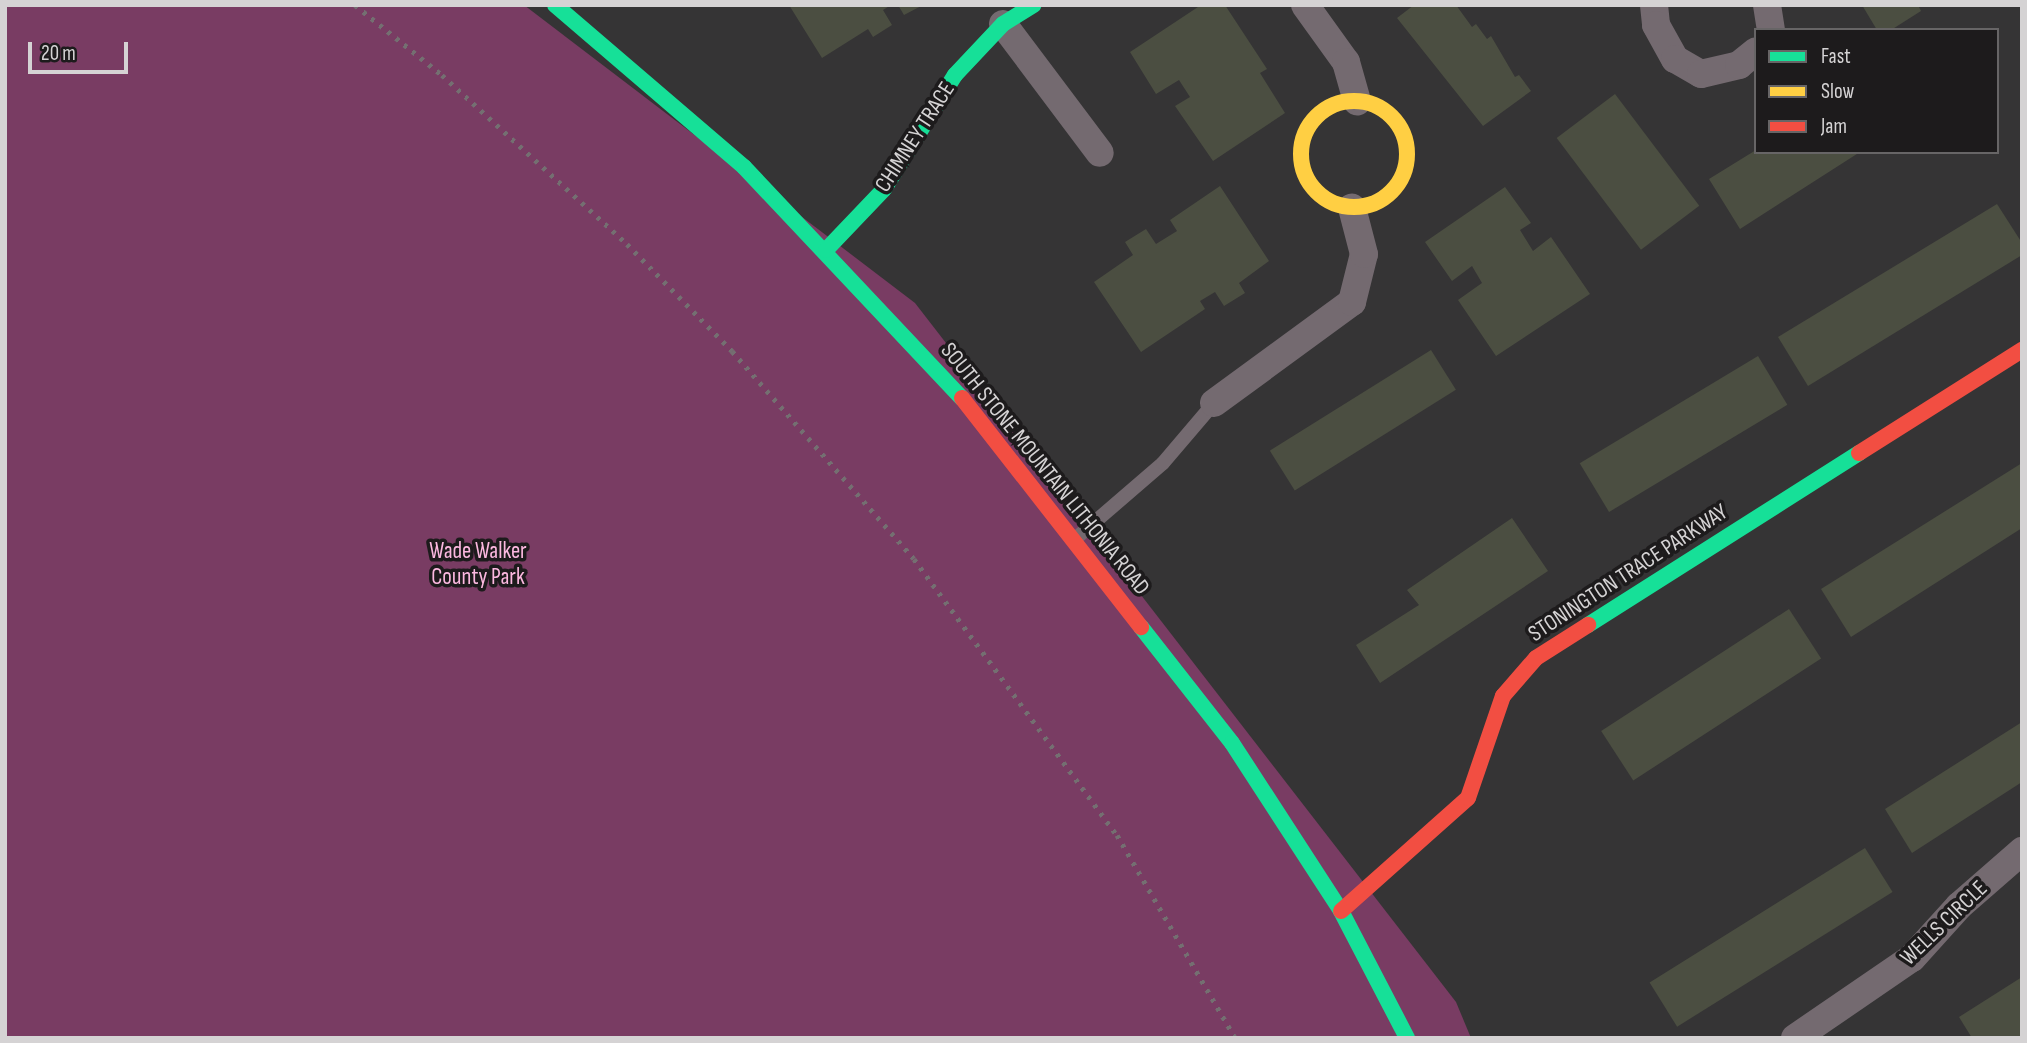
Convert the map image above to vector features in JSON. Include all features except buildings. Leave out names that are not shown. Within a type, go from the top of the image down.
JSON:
[{"type":"street","name":"SOUTH STONE MOUNTAIN LITHONIA ROAD","points":[[555,5],[744,167],[950,383],[1075,539],[1232,743],[1341,911],[1407,1038]]},
{"type":"street","name":"CHIMNEY TRACE","points":[[826,250],[884,189],[956,75],[1003,24],[1033,5]]},
{"type":"street","points":[[1305,5],[1346,62],[1357,101]]},
{"type":"street","points":[[1654,5],[1656,24],[1675,59],[1701,74],[1739,65],[1754,53]]},
{"type":"street","points":[[1767,5],[1771,28]]},
{"type":"street","points":[[1003,24],[1100,153]]},
{"type":"street","points":[[1357,101],[1376,105],[1391,115],[1407,148],[1406,166],[1393,190],[1370,206],[1352,208],[1320,196],[1305,176],[1300,152],[1312,120],[1341,102],[1357,101]]},
{"type":"street","points":[[1214,403],[1352,302],[1364,254],[1352,208]]},
{"type":"street","name":"STONINGTON TRACE PARKWAY","points":[[1341,911],[1468,798],[1503,695],[1536,658],[2022,351]]},
{"type":"street","name":"WELLS CIRCLE","points":[[1795,1038],[1912,958],[1959,906],[2022,851]]},
{"type":"lane","points":[[1075,539],[1163,463],[1214,403]]},
{"type":"green space","name":"Wade Walker County Park","points":[[5,5],[524,5],[915,303],[1456,1002],[1471,1038],[5,1038]]},
{"type":"railway","points":[[355,5],[442,75],[627,244],[732,351],[914,559],[1117,835],[1235,1038]]},
{"type":"traffic: fast","points":[[555,5],[744,167],[962,398]]},
{"type":"traffic: fast","points":[[826,250],[884,189],[955,75],[1003,24],[1033,5]]},
{"type":"traffic: fast","points":[[1588,625],[1859,453]]},
{"type":"traffic: fast","points":[[1141,627],[1232,743],[1341,911],[1407,1038]]},
{"type":"traffic: slow","points":[[1354,101],[1374,105],[1392,116],[1403,134],[1407,154],[1403,174],[1392,192],[1374,203],[1354,207],[1334,203],[1316,192],[1305,174],[1301,154],[1305,134],[1316,116],[1334,105],[1354,101]]},
{"type":"traffic: jam","points":[[1859,453],[2022,350]]},
{"type":"traffic: jam","points":[[962,398],[1141,627]]},
{"type":"traffic: jam","points":[[1341,911],[1468,798],[1503,696],[1536,658],[1588,625]]}]
